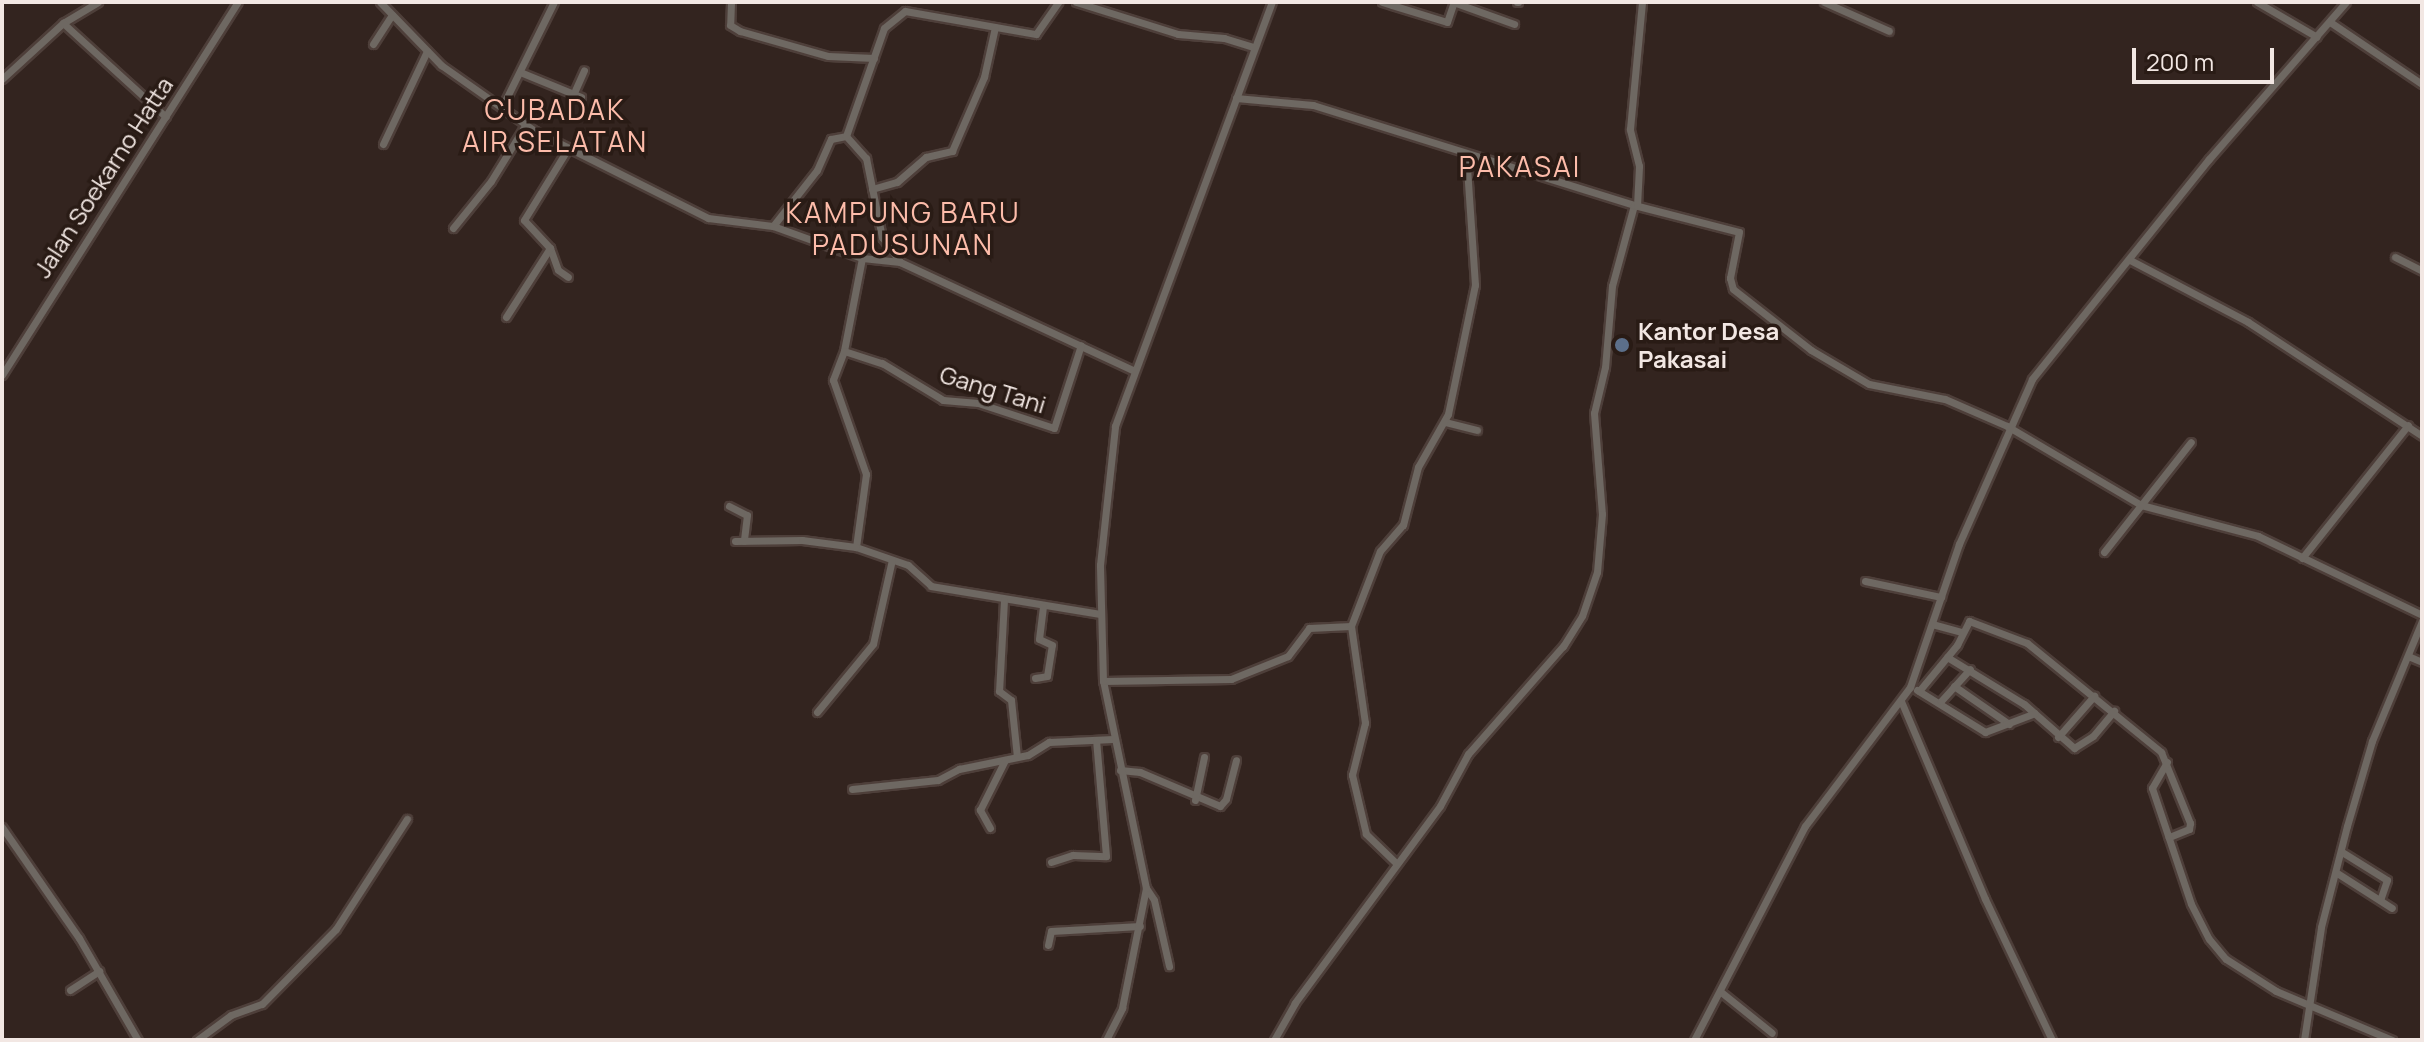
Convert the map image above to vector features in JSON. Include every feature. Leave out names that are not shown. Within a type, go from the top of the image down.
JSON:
[{"type":"street","points":[[2,79],[63,23],[98,2]]},
{"type":"street","name":"Jalan Soekarno Hatta","points":[[2,375],[238,2]]},
{"type":"street","points":[[380,2],[427,51],[526,124],[567,150],[708,218],[773,226],[862,258],[900,262],[1133,370]]},
{"type":"street","points":[[502,107],[554,2]]},
{"type":"street","points":[[731,2],[730,25],[740,31],[828,56],[874,58]]},
{"type":"street","points":[[846,136],[886,24],[910,10],[1036,34],[1058,2]]},
{"type":"street","points":[[1076,2],[1178,34],[1224,38],[1254,47]]},
{"type":"street","points":[[1169,966],[1154,900],[1146,888],[1103,681],[1100,614],[1111,451],[1133,370],[1272,2]]},
{"type":"street","points":[[1382,2],[1447,22],[1453,2],[1514,24]]},
{"type":"street","points":[[1274,1040],[1396,863],[1440,806],[1468,754],[1563,646],[1582,616],[1597,572],[1602,514],[1594,413],[1605,367],[1612,286],[1635,205],[1639,166],[1630,129],[1642,2]]},
{"type":"street","points":[[1824,2],[1889,31]]},
{"type":"street","points":[[2257,2],[2317,37]]},
{"type":"street","points":[[1694,1040],[1805,826],[1910,687],[2007,426],[2039,368],[2217,150],[2346,2]]},
{"type":"street","points":[[373,44],[392,15]]},
{"type":"street","points":[[2330,22],[2422,84]]},
{"type":"street","points":[[63,23],[166,117]]},
{"type":"street","points":[[872,189],[902,179],[926,157],[952,151],[984,77],[995,27]]},
{"type":"street","points":[[383,144],[427,51]]},
{"type":"street","points":[[520,72],[577,96],[584,70]]},
{"type":"street","points":[[1236,98],[1313,105],[1635,205],[1739,232],[1730,278],[1733,289],[1811,350],[1869,384],[1945,399],[2007,426],[2141,505],[2258,536],[2422,615]]},
{"type":"street","points":[[453,228],[488,185],[526,124]]},
{"type":"street","points":[[846,136],[866,158],[882,237],[900,262]]},
{"type":"street","points":[[773,226],[817,170],[831,139],[846,136]]},
{"type":"street","points":[[567,150],[524,220],[550,248],[558,270],[568,277]]},
{"type":"street","points":[[1396,863],[1366,834],[1352,775],[1365,723],[1351,626],[1380,551],[1403,525],[1418,467],[1445,422],[1475,285],[1466,154]]},
{"type":"street","points":[[506,317],[550,248]]},
{"type":"street","points":[[2395,257],[2422,271]]},
{"type":"street","points":[[856,547],[866,474],[832,387],[844,351],[862,258]]},
{"type":"street","points":[[2130,260],[2236,315],[2422,436]]},
{"type":"street","name":"Gang Tani","points":[[844,351],[882,363],[943,400],[978,403],[1054,428],[1081,345]]},
{"type":"street","points":[[1445,422],[1477,430]]},
{"type":"street","points":[[2302,558],[2408,425]]},
{"type":"street","points":[[2104,552],[2191,442]]},
{"type":"street","points":[[729,506],[747,515],[739,541],[802,540],[856,547],[908,565],[931,586],[1100,614]]},
{"type":"street","points":[[817,712],[873,644],[892,560]]},
{"type":"street","points":[[1865,581],[1941,597]]},
{"type":"street","points":[[1004,600],[999,691],[1011,700],[1017,757]]},
{"type":"street","points":[[1035,678],[1047,676],[1052,645],[1039,639],[1043,606]]},
{"type":"street","points":[[1919,691],[1971,621],[2023,641],[2114,711],[2167,762],[2190,823],[2189,829],[2169,837]]},
{"type":"street","points":[[2304,1040],[2321,927],[2372,741],[2422,621]]},
{"type":"street","points":[[1932,624],[1961,632]]},
{"type":"street","points":[[1103,681],[1154,676],[1225,680],[1288,656],[1309,628],[1351,626]]},
{"type":"street","points":[[2408,656],[2422,662]]},
{"type":"street","points":[[1947,657],[2035,713],[2058,737],[2079,748],[2114,711]]},
{"type":"street","points":[[1941,701],[1970,669]]},
{"type":"street","points":[[1954,686],[2009,724]]},
{"type":"street","points":[[1910,687],[1941,701],[1985,732],[2035,713]]},
{"type":"street","points":[[2058,737],[2094,696]]},
{"type":"street","points":[[1901,701],[1985,899],[2052,1040]]},
{"type":"street","points":[[852,789],[938,780],[959,769],[1017,757],[1049,742],[1113,739]]},
{"type":"street","points":[[1051,862],[1073,855],[1106,856],[1099,781],[1103,765],[1096,740]]},
{"type":"street","points":[[1195,800],[1204,757]]},
{"type":"street","points":[[990,828],[980,810],[1005,760]]},
{"type":"street","points":[[1120,770],[1148,776],[1195,800],[1224,805],[1236,760]]},
{"type":"street","points":[[2167,762],[2152,788],[2191,904],[2209,939],[2244,972],[2310,1008],[2392,1040]]},
{"type":"street","points":[[197,1040],[231,1015],[262,1004],[336,929],[407,819]]},
{"type":"street","points":[[2,827],[99,971],[138,1040]]},
{"type":"street","points":[[2342,852],[2387,880],[2380,900]]},
{"type":"street","points":[[2337,873],[2392,908]]},
{"type":"street","points":[[1106,1040],[1122,1008],[1146,888]]},
{"type":"street","points":[[1048,945],[1051,931],[1140,926]]},
{"type":"street","points":[[70,990],[99,971]]},
{"type":"street","points":[[1721,992],[1772,1033]]},
{"type":"place","name":"Kantor Desa Pakasai","points":[[1622,345]]},
{"type":"district","name":"CUBADAK AIR SELATAN","points":[[555,125]]},
{"type":"district","name":"PAKASAI","points":[[1520,166]]},
{"type":"district","name":"KAMPUNG BARU PADUSUNAN","points":[[903,228]]}]
